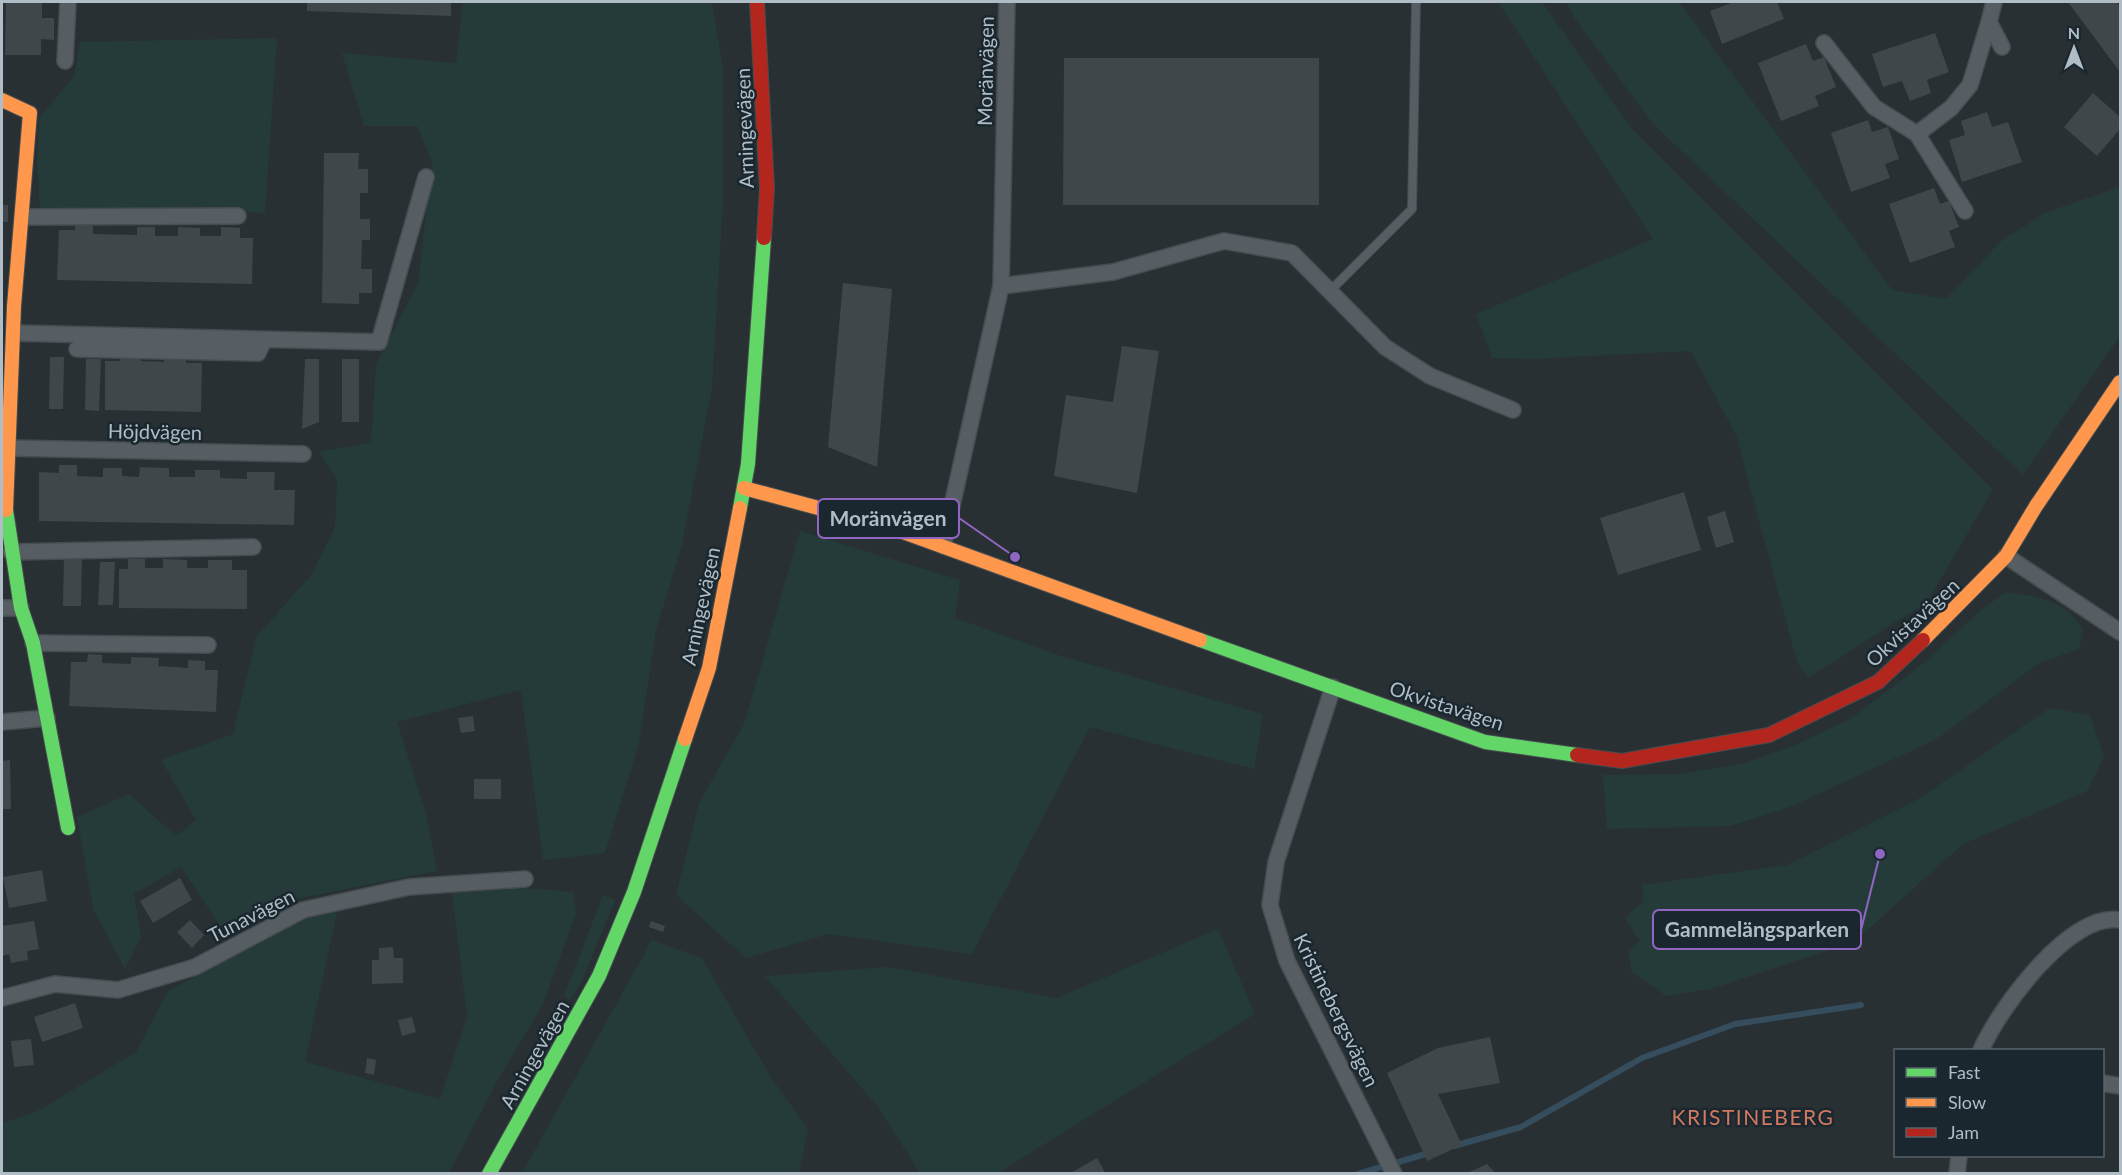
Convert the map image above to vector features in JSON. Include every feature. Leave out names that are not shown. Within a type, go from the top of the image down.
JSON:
[{"type":"street","points":[[65,61],[68,2]]},
{"type":"street","name":"Arningevägen","points":[[489,1173],[599,976],[634,892],[709,668],[744,488],[760,320],[767,188],[757,2]]},
{"type":"street","name":"Moränvägen","points":[[943,546],[1001,286],[1007,2]]},
{"type":"street","points":[[1917,134],[1951,108],[1970,85],[1994,2]]},
{"type":"street","points":[[1989,22],[2002,47]]},
{"type":"street","points":[[1824,43],[1874,107],[1917,134],[1965,211]]},
{"type":"street","points":[[2,100],[30,114],[23,217],[8,306],[14,333],[7,422],[4,517],[21,608],[33,642],[68,828]]},
{"type":"street","points":[[14,333],[379,342],[426,177]]},
{"type":"street","points":[[23,217],[238,216]]},
{"type":"street","points":[[1001,286],[1113,272],[1224,241],[1292,254],[1384,347],[1430,376],[1513,410]]},
{"type":"street","points":[[77,350],[258,353],[264,340]]},
{"type":"street","name":"Okvistavägen","points":[[744,488],[889,527],[1072,595],[1485,742],[1622,761],[1769,735],[1878,682],[1959,606],[2006,556],[2036,506],[2121,382]]},
{"type":"street","name":"Höjdvägen","points":[[7,448],[303,454]]},
{"type":"street","points":[[11,552],[253,547]]},
{"type":"street","points":[[2006,556],[2121,632]]},
{"type":"street","points":[[2,608],[21,608]]},
{"type":"street","points":[[33,642],[208,645]]},
{"type":"street","name":"Kristinebergsvägen","points":[[1333,687],[1276,862],[1271,884],[1270,904],[1287,961],[1394,1173]]},
{"type":"street","points":[[2,722],[47,718]]},
{"type":"street","name":"Tunavägen","points":[[2,998],[55,984],[118,990],[195,967],[303,910],[409,887],[525,879]]},
{"type":"street","points":[[1982,1049],[2011,999],[2032,974],[2067,940],[2089,924],[2112,919],[2121,920]]},
{"type":"street","points":[[2104,1083],[2121,1086]]},
{"type":"street","points":[[1957,1173],[1959,1157]]},
{"type":"lane","points":[[1330,291],[1412,210],[1416,2]]},
{"type":"green space","points":[[463,2],[712,2],[723,69],[723,200],[712,388],[682,545],[656,630],[639,744],[605,853],[543,860],[521,690],[397,722],[426,813],[437,871],[290,900],[228,938],[181,867],[134,894],[141,937],[125,969],[93,909],[77,817],[129,794],[176,836],[196,820],[161,760],[233,734],[256,637],[311,575],[335,528],[337,480],[319,452],[371,442],[376,364],[418,283],[432,161],[417,126],[364,126],[342,53],[456,63]]},
{"type":"green space","points":[[1498,2],[1542,2],[1631,128],[1993,490],[1927,602],[1808,678],[1797,662],[1736,435],[1691,351],[1532,359],[1492,358],[1476,314],[1653,239]]},
{"type":"green space","points":[[1567,2],[1679,2],[1892,290],[1946,299],[2000,242],[2044,213],[2120,187],[2120,336],[2023,475],[1653,124],[1573,16]]},
{"type":"green space","points":[[277,38],[265,213],[123,208],[40,211],[37,159],[39,118],[74,76],[80,42]]},
{"type":"green space","points":[[800,531],[960,580],[955,618],[1061,656],[1263,714],[1254,769],[1090,727],[972,954],[829,934],[746,958],[676,895],[699,803],[744,724]]},
{"type":"green space","points":[[2005,593],[2028,595],[2049,601],[2068,612],[2083,630],[2079,649],[2039,663],[1937,739],[1790,807],[1730,826],[1607,829],[1603,775],[1682,774],[1744,763],[1793,746],[1850,719],[1920,666],[1982,609]]},
{"type":"green space","points":[[2049,708],[2090,715],[2104,757],[2087,791],[1963,844],[1854,942],[1714,988],[1666,996],[1632,972],[1628,952],[1640,941],[1625,918],[1643,901],[1642,885],[1787,865],[1922,797]]},
{"type":"green space","points":[[526,888],[573,892],[576,913],[543,1004],[500,1076],[449,1173],[2,1173],[2,1123],[36,1112],[136,1052],[168,991],[304,919],[337,912],[305,1062],[440,1099],[467,1017],[452,893]]},
{"type":"green space","points":[[603,895],[615,900],[582,981],[570,1000],[564,996]]},
{"type":"green space","points":[[1218,929],[1255,1014],[998,1173],[920,1173],[878,1107],[765,976],[887,967],[1057,998]]},
{"type":"green space","points":[[652,940],[702,958],[770,1076],[808,1129],[799,1173],[522,1173]]},
{"type":"building","points":[[6,2],[42,2],[42,18],[54,18],[54,40],[41,39],[41,55],[5,55]]},
{"type":"building","points":[[307,2],[451,2],[451,16],[307,11]]},
{"type":"building","points":[[1734,2],[1777,2],[1784,19],[1722,44],[1710,11]]},
{"type":"building","points":[[2068,2],[2116,2],[2120,7],[2120,72]]},
{"type":"building","points":[[1935,33],[1949,72],[1927,80],[1931,93],[1910,101],[1902,81],[1883,87],[1872,54]]},
{"type":"building","points":[[1806,44],[1813,61],[1824,57],[1836,87],[1815,96],[1819,106],[1781,121],[1758,63]]},
{"type":"building","points":[[1064,58],[1319,58],[1319,205],[1063,205]]},
{"type":"building","points":[[2093,93],[2120,117],[2120,129],[2097,156],[2064,127]]},
{"type":"building","points":[[1987,112],[1992,127],[2008,122],[2022,162],[1962,182],[1949,140],[1965,135],[1961,121]]},
{"type":"building","points":[[1868,120],[1872,132],[1888,127],[1899,159],[1885,164],[1890,178],[1851,192],[1831,133]]},
{"type":"building","points":[[324,153],[359,153],[358,169],[368,169],[368,193],[360,193],[360,219],[370,219],[370,240],[362,240],[361,269],[372,269],[372,293],[359,293],[359,304],[322,303]]},
{"type":"building","points":[[1934,188],[1940,204],[1949,201],[1959,227],[1949,231],[1955,247],[1910,263],[1889,204]]},
{"type":"building","points":[[2,205],[8,205],[8,222],[2,222]]},
{"type":"building","points":[[75,225],[93,225],[93,234],[137,235],[137,227],[155,227],[155,236],[178,236],[178,227],[200,228],[200,236],[221,236],[221,227],[240,228],[240,238],[253,238],[252,284],[57,280],[59,230],[75,230]]},
{"type":"building","points":[[843,283],[892,289],[877,467],[828,447]]},
{"type":"building","points":[[1122,346],[1159,351],[1137,493],[1054,476],[1066,395],[1113,402]]},
{"type":"building","points":[[120,354],[141,354],[141,361],[164,362],[164,356],[186,356],[186,363],[202,363],[201,412],[105,410],[105,361],[120,361]]},
{"type":"building","points":[[50,357],[64,357],[63,409],[49,409]]},
{"type":"building","points":[[86,359],[101,359],[99,411],[85,410]]},
{"type":"building","points":[[305,359],[319,359],[319,422],[302,429]]},
{"type":"building","points":[[342,359],[359,359],[359,422],[342,422]]},
{"type":"building","points":[[59,465],[77,465],[77,476],[103,477],[103,468],[122,468],[122,476],[139,477],[140,467],[169,468],[169,477],[195,477],[195,470],[220,470],[220,478],[247,479],[247,472],[275,472],[274,490],[295,490],[294,525],[39,521],[39,472],[59,473]]},
{"type":"building","points":[[1684,492],[1701,550],[1618,575],[1600,518]]},
{"type":"building","points":[[1725,511],[1734,542],[1716,548],[1707,517]]},
{"type":"building","points":[[64,553],[82,554],[81,606],[63,606]]},
{"type":"building","points":[[128,559],[145,559],[145,568],[163,568],[163,559],[187,560],[187,568],[208,568],[208,560],[232,560],[232,570],[247,570],[247,609],[119,608],[119,569],[128,569]]},
{"type":"building","points":[[100,562],[115,562],[113,605],[98,605]]},
{"type":"building","points":[[88,654],[102,655],[102,663],[131,664],[131,657],[159,658],[158,666],[188,668],[188,660],[205,661],[205,670],[218,670],[216,712],[69,706],[71,662],[87,662]]},
{"type":"building","points":[[473,716],[475,731],[461,733],[458,718]]},
{"type":"building","points":[[10,760],[11,809],[2,809],[2,761]]},
{"type":"building","points":[[474,779],[501,779],[501,799],[474,799]]},
{"type":"building","points":[[42,870],[47,901],[9,908],[3,877]]},
{"type":"building","points":[[180,878],[192,900],[153,923],[140,901]]},
{"type":"building","points":[[190,920],[204,935],[192,948],[177,932]]},
{"type":"building","points":[[34,921],[39,949],[27,951],[28,960],[11,963],[9,954],[2,956],[2,926]]},
{"type":"building","points":[[651,921],[665,926],[663,932],[649,927]]},
{"type":"building","points":[[393,947],[394,958],[403,958],[403,983],[372,984],[372,960],[379,960],[379,948]]},
{"type":"building","points":[[75,1003],[83,1028],[42,1042],[34,1017]]},
{"type":"building","points":[[412,1017],[416,1032],[402,1036],[398,1020]]},
{"type":"building","points":[[1490,1037],[1500,1083],[1438,1094],[1462,1145],[1427,1161],[1387,1073],[1438,1048]]},
{"type":"building","points":[[31,1039],[34,1065],[14,1067],[11,1041]]},
{"type":"building","points":[[367,1058],[376,1060],[374,1075],[365,1073]]},
{"type":"building","points":[[1097,1158],[1106,1174],[1069,1174]]},
{"type":"building","points":[[1487,1164],[1496,1174],[1465,1174]]},
{"type":"waterway","points":[[1454,1146],[1521,1127],[1642,1058],[1735,1024],[1861,1005]]},
{"type":"waterway","points":[[1358,1174],[1429,1153]]},
{"type":"traffic: fast","points":[[740,508],[748,464],[764,238]]},
{"type":"traffic: fast","points":[[6,510],[21,608],[33,643],[68,828]]},
{"type":"traffic: fast","points":[[1200,640],[1485,742],[1577,755]]},
{"type":"traffic: fast","points":[[489,1174],[599,976],[634,892],[685,739]]},
{"type":"traffic: slow","points":[[2,100],[30,113],[14,306],[6,510]]},
{"type":"traffic: slow","points":[[1923,640],[2006,556],[2036,506],[2120,382]]},
{"type":"traffic: slow","points":[[744,488],[889,527],[1200,640]]},
{"type":"traffic: slow","points":[[685,739],[709,668],[740,508]]},
{"type":"traffic: jam","points":[[757,2],[767,188],[764,238]]},
{"type":"traffic: jam","points":[[1577,755],[1622,761],[1769,735],[1878,682],[1923,640]]},
{"type":"place","name":"Moränvägen","points":[[1015,557]]},
{"type":"place","name":"Gammelängsparken","points":[[1880,854]]},
{"type":"district","name":"KRISTINEBERG","points":[[1753,1116]]}]
